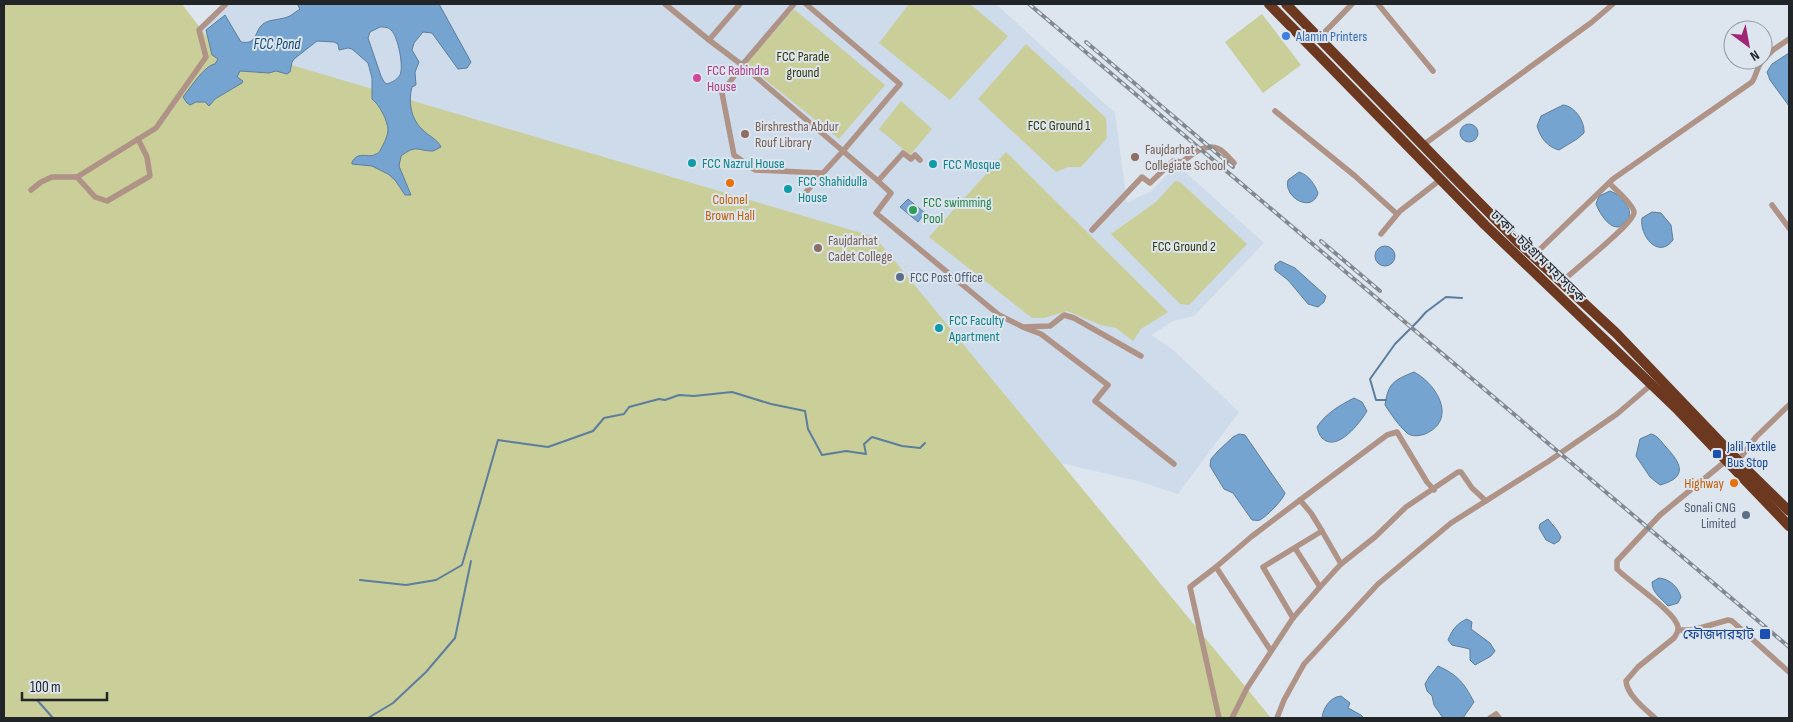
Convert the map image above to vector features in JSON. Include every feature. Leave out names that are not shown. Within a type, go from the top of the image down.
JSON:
[{"type":"highway","name":"ঢাকা - চট্টগ্রাম মহাসড়ক","points":[[1269,4],[1509,249],[1652,384],[1789,526]]},
{"type":"highway","name":"ঢাকা - চট্টগ্রাম মহাসড়ক","points":[[1286,4],[1518,241],[1636,354],[1738,461],[1787,505]]},
{"type":"street","points":[[31,190],[41,182],[52,177],[77,177],[156,128],[206,56],[199,30],[226,4]]},
{"type":"street","points":[[665,4],[742,65],[891,193],[876,213],[999,315],[1041,334],[1108,385],[1095,401],[1174,464]]},
{"type":"street","points":[[710,40],[740,4]]},
{"type":"street","points":[[794,4],[742,65],[722,93],[734,155],[756,170],[822,173]]},
{"type":"street","points":[[805,193],[900,84],[806,4]]},
{"type":"street","points":[[1320,37],[1352,4]]},
{"type":"street","points":[[1378,4],[1433,70]]},
{"type":"street","points":[[1424,145],[1592,22],[1613,4]]},
{"type":"street","points":[[1773,50],[1789,39]]},
{"type":"street","points":[[1534,255],[1609,183],[1745,87],[1755,78],[1756,70]]},
{"type":"street","points":[[1275,111],[1355,176],[1397,214]]},
{"type":"street","points":[[77,177],[94,197],[107,201],[140,183],[150,176],[147,158],[138,139]]},
{"type":"street","points":[[1092,230],[1142,177],[1150,183],[1173,161],[1182,162],[1200,150],[1211,148],[1219,149],[1234,163]]},
{"type":"street","points":[[878,182],[902,153],[911,159],[915,155],[920,160]]},
{"type":"street","points":[[1381,234],[1397,214],[1410,202],[1440,180]]},
{"type":"street","points":[[1562,282],[1633,217],[1634,213],[1630,205],[1609,183]]},
{"type":"street","points":[[1772,205],[1789,228]]},
{"type":"street","points":[[1023,327],[1050,326],[1064,314],[1141,356]]},
{"type":"street","points":[[1277,718],[1284,700],[1304,664],[1378,584],[1451,523],[1549,461],[1617,414],[1652,384]]},
{"type":"street","points":[[1738,461],[1756,437],[1789,405]]},
{"type":"street","points":[[1219,718],[1190,587],[1251,537],[1387,435],[1397,432],[1413,460],[1434,490]]},
{"type":"street","points":[[1655,718],[1631,693],[1626,686],[1626,681],[1638,667],[1674,638],[1678,630],[1674,620],[1664,610],[1617,569],[1617,560],[1660,515],[1727,460]]},
{"type":"street","points":[[1232,718],[1247,688],[1293,618],[1341,564],[1375,537],[1406,507],[1434,490],[1454,474],[1461,472],[1472,488],[1486,501]]},
{"type":"street","points":[[1300,500],[1311,513],[1341,564]]},
{"type":"street","points":[[1293,618],[1263,567],[1322,531]]},
{"type":"street","points":[[1295,548],[1320,588]]},
{"type":"street","points":[[1216,567],[1271,652]]},
{"type":"street","points":[[1678,630],[1693,630],[1728,620],[1732,621],[1789,672]]},
{"type":"street","points":[[1490,718],[1496,714],[1499,718]]},
{"type":"shaded area","name":"Faujdarhat Cadet College","points":[[230,4],[996,4],[1115,113],[1127,203],[1151,191],[1173,169],[1184,171],[1264,243],[1194,316],[1173,321],[1151,335],[1171,348],[1239,412],[1178,494],[1138,481],[1061,463],[188,85],[201,31]]},
{"type":"green space","points":[[4,4],[182,4],[210,41],[875,237],[1271,718],[4,718]]},
{"type":"green space","points":[[909,4],[970,4],[1008,36],[950,100],[879,43]]},
{"type":"green space","name":"FCC Parade ground","points":[[794,9],[885,85],[839,139],[746,64]]},
{"type":"green space","points":[[1262,14],[1301,65],[1263,93],[1225,42]]},
{"type":"green space","name":"FCC Ground 1","points":[[1026,44],[1106,118],[1107,138],[1081,167],[1068,167],[1056,172],[978,99]]},
{"type":"green space","points":[[901,101],[932,129],[910,155],[879,129]]},
{"type":"green space","points":[[1006,152],[1168,312],[1141,329],[1133,341],[1116,328],[1101,325],[1067,311],[1044,318],[1032,318],[929,237]]},
{"type":"green space","name":"FCC Ground 2","points":[[1175,181],[1180,182],[1247,244],[1189,305],[1180,304],[1111,234],[1156,202]]},
{"type":"water","name":"FCC Pond","points":[[297,4],[439,4],[471,62],[467,68],[458,69],[432,33],[423,32],[414,43],[412,50],[419,62],[415,72],[416,85],[412,87],[411,93],[413,116],[420,127],[436,140],[441,147],[433,151],[414,149],[401,156],[399,166],[411,195],[405,195],[395,180],[388,174],[372,166],[352,164],[358,156],[378,153],[388,134],[388,130],[383,113],[372,99],[372,78],[368,63],[352,49],[339,50],[338,44],[334,42],[317,41],[294,59],[290,72],[287,74],[276,71],[269,73],[240,71],[237,77],[243,81],[242,83],[215,99],[209,106],[205,102],[196,102],[190,105],[183,97],[202,73],[215,64],[218,59],[212,55],[206,30],[225,15],[241,42],[246,42],[253,39],[260,27],[266,22],[290,16],[300,9]],"holes":[[[380,27],[389,28],[394,33],[401,59],[400,75],[396,80],[387,84],[381,76],[368,38],[370,32]]]},
{"type":"water","points":[[1789,53],[1789,106],[1770,80],[1767,72],[1768,70],[1773,70],[1773,63]]},
{"type":"water","points":[[1563,105],[1571,108],[1578,115],[1583,124],[1584,133],[1559,150],[1551,147],[1545,141],[1537,126],[1541,116]]},
{"type":"water","points":[[1469,124],[1475,127],[1478,133],[1475,139],[1469,142],[1463,139],[1460,133],[1463,127]]},
{"type":"water","points":[[1299,172],[1306,175],[1318,193],[1315,199],[1310,202],[1299,201],[1290,192],[1288,180]]},
{"type":"water","points":[[1610,191],[1623,200],[1630,212],[1627,220],[1618,227],[1607,222],[1596,204],[1599,196]]},
{"type":"water","name":"FCC swimming Pool","points":[[908,199],[925,213],[918,222],[900,207]]},
{"type":"water","points":[[1652,212],[1661,213],[1671,225],[1673,240],[1667,245],[1656,246],[1651,243],[1643,231],[1642,218]]},
{"type":"water","points":[[1385,246],[1392,249],[1395,256],[1392,263],[1385,266],[1378,263],[1375,256],[1378,249]]},
{"type":"water","points":[[1280,261],[1295,268],[1326,296],[1324,302],[1318,307],[1308,304],[1288,280],[1275,270],[1275,265]]},
{"type":"water","points":[[1414,372],[1430,385],[1436,393],[1442,411],[1440,420],[1435,428],[1425,434],[1416,436],[1404,430],[1385,405],[1388,392],[1393,383],[1401,377]]},
{"type":"water","points":[[1354,398],[1362,402],[1367,411],[1354,429],[1348,435],[1334,442],[1328,442],[1322,438],[1317,427],[1320,422],[1333,410]]},
{"type":"water","points":[[1239,434],[1245,435],[1285,493],[1274,508],[1259,520],[1252,520],[1233,493],[1224,489],[1210,466],[1211,459],[1217,452]]},
{"type":"water","points":[[1651,434],[1659,439],[1671,452],[1679,469],[1679,474],[1675,478],[1660,485],[1650,477],[1636,456],[1640,439]]},
{"type":"water","points":[[1548,519],[1561,537],[1554,544],[1546,540],[1539,528],[1540,524]]},
{"type":"water","points":[[1659,578],[1667,580],[1676,587],[1681,597],[1678,603],[1668,606],[1655,592],[1652,582]]},
{"type":"water","points":[[1467,619],[1472,622],[1471,629],[1490,643],[1495,651],[1491,656],[1475,665],[1470,660],[1470,649],[1452,645],[1448,640],[1455,627]]},
{"type":"water","points":[[1438,666],[1460,680],[1474,702],[1463,718],[1443,718],[1434,705],[1432,696],[1427,691],[1425,684]]},
{"type":"water","points":[[1341,696],[1350,703],[1348,708],[1364,718],[1322,718],[1328,704],[1334,698]]},
{"type":"waterway","points":[[1386,400],[1376,400],[1370,379],[1395,344],[1426,312],[1446,297],[1462,298]]},
{"type":"waterway","points":[[360,580],[406,585],[436,580],[462,565],[498,440],[548,447],[593,431],[604,418],[624,414],[629,407],[659,399],[665,400],[679,395],[694,396],[732,392],[771,404],[805,411],[808,429],[822,455],[846,451],[866,454],[864,444],[872,437],[902,446],[920,448],[925,443]]},
{"type":"waterway","points":[[368,718],[393,703],[426,672],[455,638],[471,561]]},
{"type":"waterway","points":[[37,700],[53,718]]},
{"type":"railway","points":[[1029,4],[1789,647]]},
{"type":"railway","points":[[1086,42],[1233,167]]},
{"type":"railway","points":[[1321,241],[1380,291]]},
{"type":"place","name":"Alamin Printers","points":[[1286,36]]},
{"type":"place","name":"FCC Rabindra House","points":[[697,78]]},
{"type":"place","name":"Birshrestha Abdur Rouf Library","points":[[745,134]]},
{"type":"place","name":"Faujdarhat Collegiate School","points":[[1135,157]]},
{"type":"place","name":"FCC Nazrul House","points":[[692,163]]},
{"type":"place","name":"FCC Mosque","points":[[933,164]]},
{"type":"place","name":"Colonel Brown Hall","points":[[730,183]]},
{"type":"place","name":"FCC Shahidulla House","points":[[788,189]]},
{"type":"place","name":"FCC swimming Pool","points":[[913,210]]},
{"type":"place","name":"Faujdarhat Cadet College","points":[[818,248]]},
{"type":"place","name":"FCC Post Office","points":[[900,277]]},
{"type":"place","name":"FCC Faculty Apartment","points":[[939,328]]},
{"type":"place","name":"Jalil Textile Bus Stop","points":[[1717,454]]},
{"type":"place","name":"Highway","points":[[1734,483]]},
{"type":"place","name":"Sonali CNG Limited","points":[[1746,515]]},
{"type":"place","name":"ফৌজদারহাট","points":[[1765,634]]}]
